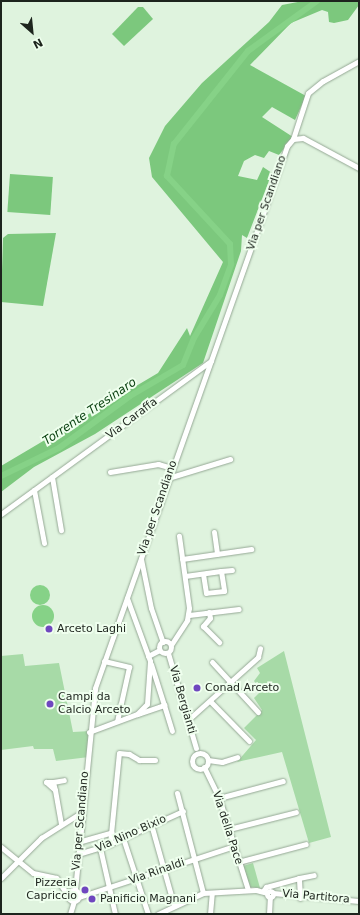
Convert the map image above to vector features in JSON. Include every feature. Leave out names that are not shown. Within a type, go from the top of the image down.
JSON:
[{"type":"street","name":"Via per Scandiano","points":[[74,890],[89,732],[95,688],[104,661],[287,146],[293,139],[308,93],[323,80],[359,61]]},
{"type":"street","points":[[293,139],[303,138],[359,168]]},
{"type":"street","name":"Via Caraffa","points":[[1,514],[211,360]]},
{"type":"street","points":[[168,478],[230,459]]},
{"type":"street","points":[[110,472],[158,464],[172,468]]},
{"type":"street","points":[[52,477],[61,530]]},
{"type":"street","points":[[34,490],[44,543]]},
{"type":"street","points":[[214,532],[217,554]]},
{"type":"street","points":[[179,536],[189,615],[239,609]]},
{"type":"street","points":[[182,559],[251,549]]},
{"type":"street","points":[[141,558],[144,577],[163,642],[160,650],[149,658]]},
{"type":"street","points":[[185,576],[232,570]]},
{"type":"street","points":[[203,574],[206,593],[218,592],[224,591],[222,571]]},
{"type":"street","points":[[134,577],[144,577]]},
{"type":"street","points":[[126,598],[149,658],[172,731]]},
{"type":"street","points":[[209,612],[210,618],[203,626],[219,642]]},
{"type":"street","name":"Via Bergianti","points":[[189,615],[171,645],[168,653],[189,719],[196,748],[199,754],[208,760]]},
{"type":"street","points":[[163,642],[171,645]]},
{"type":"street","points":[[189,719],[258,656],[260,648]]},
{"type":"street","name":"Via Bergianti","points":[[160,650],[168,653]]},
{"type":"street","points":[[137,714],[148,704],[149,658]]},
{"type":"street","points":[[104,661],[129,667],[117,721]]},
{"type":"street","points":[[212,662],[258,712]]},
{"type":"street","points":[[210,701],[249,741]]},
{"type":"street","points":[[89,732],[164,705]]},
{"type":"street","points":[[110,844],[119,754],[129,754],[139,760],[155,760]]},
{"type":"street","name":"Via Bergianti","points":[[199,754],[193,764],[198,768],[204,767]]},
{"type":"street","points":[[204,767],[208,760],[222,762],[237,757]]},
{"type":"street","name":"Via della Pace","points":[[204,767],[219,798],[248,890]]},
{"type":"street","points":[[61,824],[55,790],[52,782],[64,780]]},
{"type":"street","points":[[219,798],[283,781]]},
{"type":"street","points":[[177,793],[196,859],[203,893]]},
{"type":"street","name":"Via Nino Bixio","points":[[78,854],[110,844],[151,824],[183,811]]},
{"type":"street","points":[[1,878],[20,859],[61,824],[82,812]]},
{"type":"street","points":[[229,830],[296,812]]},
{"type":"street","points":[[151,824],[174,906]]},
{"type":"street","points":[[78,842],[112,832]]},
{"type":"street","points":[[122,838],[148,914]]},
{"type":"street","points":[[238,862],[306,844]]},
{"type":"street","name":"Via Rinaldi","points":[[79,897],[108,889],[234,846]]},
{"type":"street","points":[[1,847],[20,859],[33,873],[56,878],[74,901]]},
{"type":"street","points":[[100,848],[108,889],[115,914]]},
{"type":"street","points":[[269,914],[268,893],[266,887],[314,875]]},
{"type":"street","points":[[299,878],[300,898]]},
{"type":"street","points":[[67,893],[74,890],[79,897],[74,901],[70,914]]},
{"type":"street","name":"Via Partitora","points":[[158,914],[203,893],[248,890],[300,898],[359,901]]},
{"type":"street","points":[[210,914],[212,893]]},
{"type":"shaded area","points":[[303,1],[359,1],[359,5],[348,20],[334,23],[329,22],[328,12],[322,10],[291,23],[250,65],[306,96],[295,120],[272,107],[262,117],[293,137],[279,155],[269,151],[264,158],[255,155],[244,161],[238,176],[257,180],[263,167],[272,173],[247,238],[242,235],[241,251],[203,363],[95,434],[34,467],[1,492],[1,466],[158,373],[187,328],[190,336],[223,262],[152,177],[149,158],[165,126],[202,83],[269,22],[282,5]]},
{"type":"shaded area","points":[[138,7],[143,7],[153,19],[124,46],[112,34]]},
{"type":"shaded area","points":[[10,174],[53,177],[50,215],[7,212]]},
{"type":"shaded area","points":[[56,233],[43,306],[1,302],[3,238],[8,234]]},
{"type":"shaded area","points":[[36,585],[44,585],[50,591],[50,599],[44,605],[36,605],[30,599],[30,591]]},
{"type":"shaded area","points":[[43,605],[51,608],[54,616],[51,624],[43,627],[35,624],[32,616],[35,608]]},
{"type":"shaded area","points":[[284,651],[331,837],[309,843],[282,752],[237,762],[256,740],[244,728],[262,710],[254,698],[261,691],[254,681],[260,673],[257,668]]},
{"type":"shaded area","points":[[23,654],[25,666],[59,663],[73,732],[91,731],[89,757],[56,761],[53,749],[34,749],[33,746],[1,750],[1,656]]},
{"type":"shaded area","points":[[253,863],[260,888],[250,887],[243,866]]},
{"type":"waterway","name":"Torrente Tresinaro","points":[[1,476],[59,448],[130,396],[183,365],[194,338],[220,295],[231,264],[230,244],[167,176],[174,144],[248,51],[317,1]]},
{"type":"place","name":"Arceto Laghi","points":[[49,629]]},
{"type":"place","name":"Conad Arceto","points":[[197,688]]},
{"type":"place","name":"Campi da Calcio Arceto","points":[[50,704]]},
{"type":"place","name":"Pizzeria Capriccio","points":[[85,890]]},
{"type":"place","name":"Panificio Magnani","points":[[92,899]]}]
